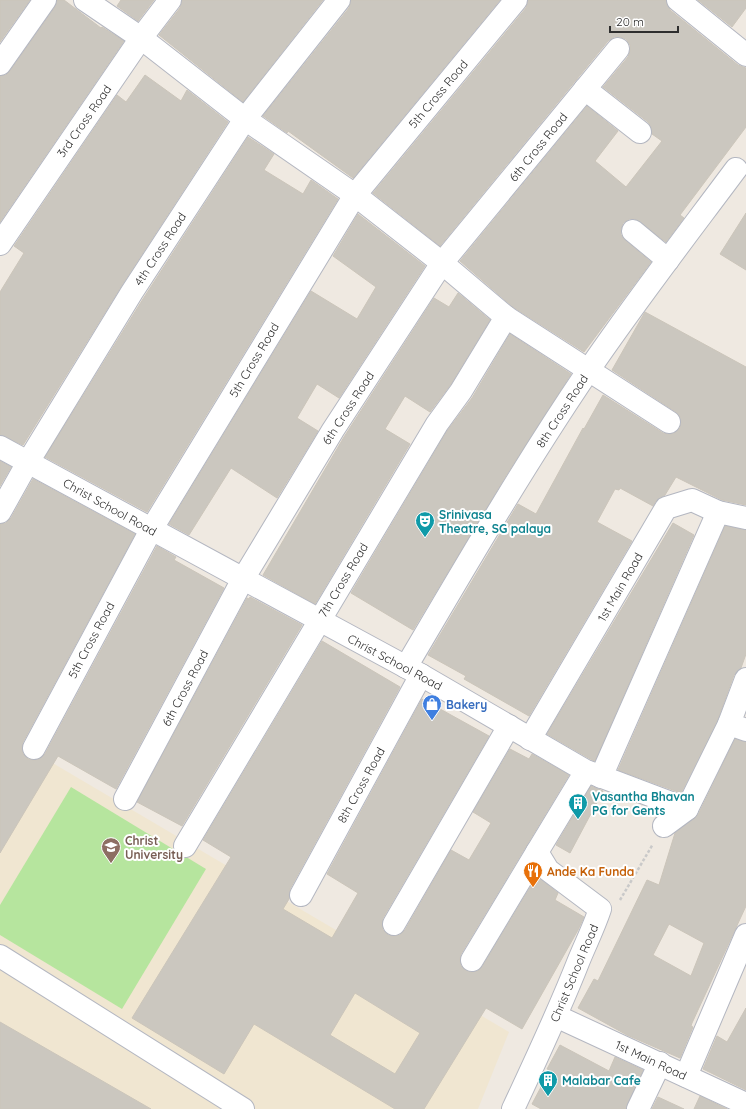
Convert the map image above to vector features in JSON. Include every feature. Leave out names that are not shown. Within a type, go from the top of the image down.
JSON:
[{"type":"street","points":[[0,64],[45,0]]},
{"type":"street","points":[[85,0],[141,38],[245,119],[355,195],[442,263],[506,316],[588,371],[669,422]]},
{"type":"street","name":"3rd Cross Road","points":[[0,244],[141,38],[170,0]]},
{"type":"street","name":"4th Cross Road","points":[[0,512],[28,462],[132,292],[245,119],[339,0]]},
{"type":"street","name":"5th Cross Road","points":[[34,748],[151,530],[355,195],[516,0]]},
{"type":"street","points":[[678,0],[746,55]]},
{"type":"street","name":"6th Cross Road","points":[[124,799],[243,579],[334,430],[442,263],[618,49]]},
{"type":"street","points":[[585,89],[640,132]]},
{"type":"street","name":"8th Cross Road","points":[[301,895],[414,671],[517,480],[588,371],[639,298],[736,169]]},
{"type":"street","points":[[633,231],[668,260]]},
{"type":"street","name":"7th Cross Road","points":[[185,846],[437,424],[461,391],[506,316]]},
{"type":"street","name":"Christ School Road","points":[[0,447],[318,621],[414,671],[530,739],[594,774],[687,809]]},
{"type":"street","name":"1st Main Road","points":[[530,739],[666,508],[692,500],[718,512],[746,518]]},
{"type":"street","points":[[472,960],[537,852],[594,774],[718,512]]},
{"type":"street","points":[[664,826],[687,809],[738,727],[746,679]]},
{"type":"street","points":[[394,924],[509,726]]},
{"type":"street","name":"Christ School Road","points":[[513,1109],[556,1016],[585,945],[595,926],[600,909],[548,870],[537,852]]},
{"type":"street","points":[[686,1076],[745,940]]},
{"type":"street","points":[[0,956],[243,1109]]},
{"type":"street","name":"1st Main Road","points":[[556,1016],[746,1104]]},
{"type":"street","points":[[638,1109],[660,1063]]},
{"type":"path","points":[[620,901],[664,826]]},
{"type":"shaded area","name":"Christ University","points":[[0,732],[509,1032],[478,1109],[0,1109]]},
{"type":"green space","points":[[71,787],[206,869],[122,1009],[0,935],[0,905]]},
{"type":"building","points":[[0,0],[30,0],[0,42]]},
{"type":"building","points":[[57,0],[64,0],[101,28],[102,27],[124,41],[0,222],[0,76],[6,75],[10,71],[55,7]]},
{"type":"building","points":[[121,0],[154,0],[138,21],[117,6]]},
{"type":"building","points":[[182,0],[323,0],[243,102],[159,35],[180,8]]},
{"type":"building","points":[[351,0],[500,0],[353,178],[288,131],[287,133],[263,116],[349,8]]},
{"type":"building","points":[[528,0],[666,0],[670,10],[738,65],[746,68],[746,127],[680,215],[684,218],[666,242],[635,219],[629,219],[623,223],[621,235],[651,262],[584,352],[513,307],[460,261],[587,106],[618,131],[595,161],[626,187],[662,141],[652,134],[651,127],[648,122],[603,87],[628,57],[630,45],[626,39],[614,37],[608,41],[440,246],[373,193],[526,8]]},
{"type":"building","points":[[698,0],[746,0],[746,8],[732,27]]},
{"type":"building","points":[[145,75],[181,101],[187,90],[228,122],[122,285],[23,445],[0,435],[0,292],[24,253],[14,246],[117,95],[126,102]]},
{"type":"building","points":[[248,137],[274,154],[264,170],[303,194],[311,180],[338,199],[147,512],[45,457],[143,299]]},
{"type":"building","points":[[746,213],[746,270],[720,254]]},
{"type":"building","points":[[358,214],[425,266],[339,398],[317,384],[297,418],[318,431],[277,498],[231,468],[189,535],[169,524],[311,291],[357,319],[376,287],[333,256]]},
{"type":"building","points":[[458,293],[490,320],[451,384],[430,412],[405,396],[385,429],[410,444],[315,604],[263,575],[344,437],[434,298],[449,307]]},
{"type":"building","points":[[645,312],[746,367],[746,505],[722,500],[676,477],[665,495],[656,501],[653,506],[620,488],[619,490],[615,489],[597,522],[632,541],[529,716],[464,679],[466,676],[428,655],[518,504],[536,514],[583,428],[584,429],[603,395],[663,433],[674,433],[680,428],[680,417],[676,412],[612,370]]},
{"type":"building","points":[[510,334],[571,374],[507,474],[413,630],[351,593],[447,431],[472,398]]},
{"type":"building","points":[[0,461],[11,467],[0,486]]},
{"type":"building","points":[[33,479],[135,534],[23,742],[23,754],[28,759],[35,760],[41,758],[45,754],[157,546],[176,557],[174,560],[224,588],[116,789],[58,756],[0,853],[0,524],[6,523],[11,518]]},
{"type":"building","points":[[673,523],[694,535],[595,761],[592,760],[547,734]]},
{"type":"building","points":[[725,526],[746,530],[746,654],[741,668],[734,675],[718,719],[681,793],[618,770]]},
{"type":"building","points":[[250,597],[302,625],[182,826],[137,802],[247,598],[249,599]]},
{"type":"building","points":[[322,641],[400,687],[290,889],[289,899],[283,909],[332,938],[358,893],[327,874],[422,699],[489,736],[383,918],[383,930],[388,935],[394,936],[400,935],[405,930],[451,850],[469,860],[491,823],[473,812],[510,749],[529,759],[532,754],[569,775],[461,954],[461,966],[465,970],[471,972],[478,971],[482,967],[537,876],[558,893],[555,900],[584,917],[522,1029],[486,1008],[424,1109],[395,1109],[254,1024],[224,1074],[132,1018],[231,857],[203,840]],"holes":[[[355,993],[420,1033],[395,1074],[330,1035]]]},
{"type":"building","points":[[735,739],[746,742],[746,906],[692,1023],[691,1026],[693,1027],[680,1058],[627,1035],[578,1008],[594,979],[598,981],[647,880],[659,885],[675,833],[698,815]],"holes":[[[669,924],[704,943],[691,976],[653,955]]]},
{"type":"building","name":"Vasantha Bhavan PG for Gents","points":[[591,786],[603,791],[570,853],[556,845]]},
{"type":"building","points":[[746,1008],[746,1090],[703,1069],[717,1036],[727,1042]]},
{"type":"building","points":[[0,1022],[151,1109],[0,1109]]},
{"type":"building","points":[[560,1045],[609,1071],[615,1057],[643,1070],[626,1109],[541,1109],[532,1104],[550,1070],[547,1069]]},
{"type":"building","points":[[700,1096],[727,1109],[694,1109]]},
{"type":"building","points":[[658,1097],[684,1109],[652,1109]]},
{"type":"place","name":"Srinivasa Theatre, SG palaya","points":[[425,538]]},
{"type":"place","name":"Bakery","points":[[432,721]]},
{"type":"place","name":"Vasantha Bhavan PG for Gents","points":[[578,820]]},
{"type":"place","name":"Christ University","points":[[111,864]]},
{"type":"place","name":"Ande Ka Funda","points":[[533,888]]},
{"type":"place","name":"Malabar Cafe","points":[[548,1097]]}]
